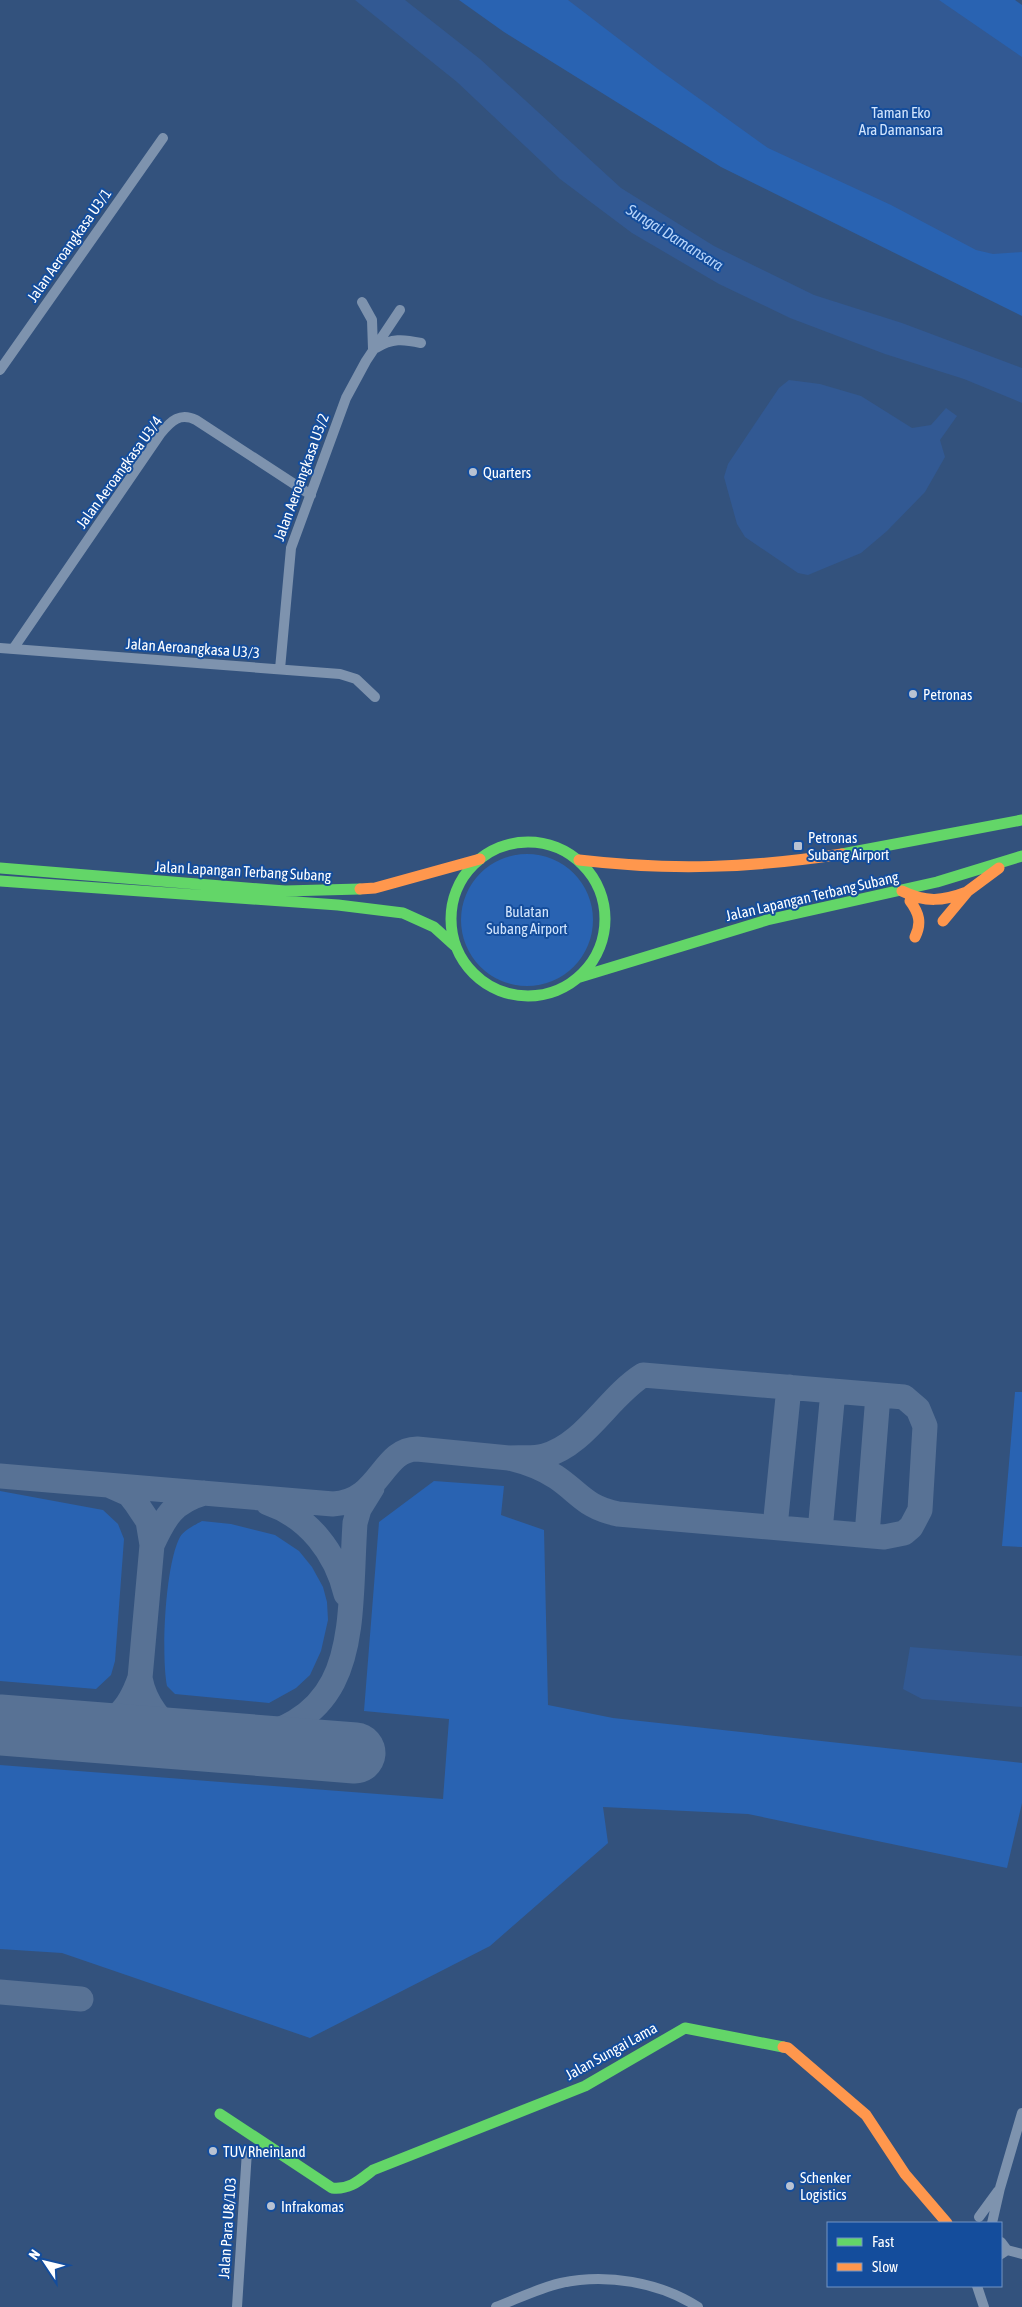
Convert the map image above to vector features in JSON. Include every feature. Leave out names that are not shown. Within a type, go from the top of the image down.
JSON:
[{"type":"main road","name":"Jalan Lapangan Terbang Subang","points":[[578,860],[644,869],[706,869],[750,865],[904,844],[1022,820]]},
{"type":"main road","points":[[521,842],[536,842],[554,846],[578,860],[593,876],[602,896],[606,918],[603,940],[594,960],[580,977],[562,989],[542,996],[520,996],[499,991],[480,980],[466,965],[456,946],[451,922],[454,899],[464,877],[480,859],[504,847],[521,842]]},
{"type":"main road","name":"Jalan Lapangan Terbang Subang","points":[[580,977],[633,962],[742,926],[795,912],[898,892],[1008,862],[1022,856]]},
{"type":"main road","name":"Jalan Lapangan Terbang Subang","points":[[0,868],[285,891],[344,892],[375,888],[480,859]]},
{"type":"main road","points":[[943,921],[968,891],[1008,862]]},
{"type":"main road","name":"Jalan Lapangan Terbang Subang","points":[[0,881],[338,905],[404,913],[434,927],[456,946]]},
{"type":"main road","points":[[898,892],[922,901],[934,902],[968,891]]},
{"type":"main road","points":[[898,892],[928,911]]},
{"type":"main road","points":[[910,900],[920,914],[921,922],[914,938]]},
{"type":"main road","name":"Jalan Sungai Lama","points":[[220,2114],[332,2188],[342,2190],[352,2186],[373,2170],[585,2086],[685,2028],[788,2048],[866,2115],[905,2174],[946,2222]]},
{"type":"street","name":"Jalan Aeroangkasa U3/1","points":[[0,370],[163,138]]},
{"type":"street","points":[[362,302],[372,320],[373,350],[386,342],[401,339],[421,344]]},
{"type":"street","name":"Jalan Aeroangkasa U3/2","points":[[280,669],[288,560],[291,548],[346,398],[373,350],[400,310]]},
{"type":"street","name":"Jalan Aeroangkasa U3/4","points":[[13,649],[161,433],[176,418],[189,416],[311,495]]},
{"type":"street","name":"Jalan Aeroangkasa U3/3","points":[[0,648],[348,675],[366,686],[375,697]]},
{"type":"street","points":[[992,2222],[1022,2113]]},
{"type":"street","name":"Jalan Para U8/103","points":[[237,2307],[247,2151]]},
{"type":"street","points":[[982,2220],[1000,2188]]},
{"type":"street","points":[[1003,2249],[1022,2254]]},
{"type":"street","points":[[496,2307],[560,2283],[601,2280],[636,2283],[667,2291],[698,2307]]},
{"type":"street","points":[[977,2287],[984,2307]]},
{"type":"green space","name":"Taman Eko Ara Damansara","points":[[459,0],[1015,0],[1022,5],[1022,316],[721,167],[504,32]]},
{"type":"green space","name":"Bulatan Subang Airport","points":[[527,854],[540,855],[552,859],[574,873],[588,895],[592,907],[592,933],[588,945],[574,967],[552,981],[540,985],[527,986],[514,985],[502,981],[480,967],[466,945],[462,933],[461,920],[462,907],[466,895],[480,873],[502,859],[514,855]]},
{"type":"green space","points":[[1015,1392],[1022,1392],[1022,1547],[1002,1546]]},
{"type":"green space","points":[[434,1481],[504,1486],[501,1515],[544,1530],[548,1705],[613,1718],[1022,1763],[1022,1803],[1007,1868],[748,1814],[603,1807],[608,1843],[490,1946],[310,2038],[62,1953],[0,1949],[0,1765],[443,1799],[449,1719],[364,1711],[379,1522]]},
{"type":"green space","points":[[0,1491],[103,1510],[118,1524],[124,1539],[115,1661],[111,1675],[96,1689],[0,1681]]},
{"type":"green space","points":[[202,1521],[231,1524],[275,1535],[299,1551],[312,1567],[323,1587],[327,1602],[328,1620],[321,1651],[310,1675],[296,1688],[269,1703],[175,1694],[167,1686],[164,1654],[166,1610],[171,1568],[180,1537],[187,1530]]},
{"type":"water","name":"Sungai Damansara","points":[[355,0],[405,0],[480,59],[621,188],[714,246],[814,295],[902,323],[1022,368],[1022,403],[964,379],[885,354],[790,318],[719,284],[632,233],[560,179],[457,82]]},
{"type":"water","name":"Taman Eko Ara Damansara","points":[[568,0],[939,0],[1022,57],[1022,252],[993,254],[976,250],[891,205],[768,148],[658,69]]},
{"type":"water","points":[[789,380],[820,384],[861,396],[912,428],[931,425],[946,408],[957,416],[940,440],[945,457],[925,492],[887,531],[861,553],[808,575],[798,573],[745,537],[737,524],[724,477],[728,464],[779,388]]},
{"type":"water","points":[[910,1647],[1022,1656],[1022,1707],[922,1699],[903,1689]]},
{"type":"taxiway","points":[[0,1476],[333,1504],[349,1501],[361,1495],[396,1457],[405,1451],[417,1449],[509,1458],[522,1461],[556,1477],[590,1504],[618,1514],[884,1537],[904,1533],[911,1527],[920,1510],[925,1426],[918,1409],[904,1397],[643,1375],[630,1384],[572,1442],[544,1456],[509,1458]]},
{"type":"taxiway","points":[[775,1527],[789,1387]]},
{"type":"taxiway","points":[[820,1531],[833,1391]]},
{"type":"taxiway","points":[[867,1535],[878,1395]]},
{"type":"taxiway","points":[[77,1731],[101,1725],[118,1715],[130,1701],[140,1678],[152,1545],[148,1521],[136,1503],[129,1494],[111,1486]]},
{"type":"taxiway","points":[[224,1743],[269,1733],[302,1717],[325,1695],[339,1668],[347,1637],[351,1602],[355,1523],[359,1509],[372,1488]]},
{"type":"taxiway","points":[[152,1545],[161,1526],[171,1512],[185,1501],[204,1493]]},
{"type":"taxiway","points":[[268,1503],[296,1517],[319,1538],[335,1564],[346,1594]]},
{"type":"taxiway","points":[[140,1678],[142,1688],[150,1705],[167,1727],[182,1740]]},
{"type":"taxiway","points":[[0,1992],[81,1999]]},
{"type":"runway","points":[[0,1725],[355,1753]]},
{"type":"traffic: fast","points":[[842,854],[1022,820]]},
{"type":"traffic: fast","points":[[528,842],[557,848],[571,855],[582,865],[592,876],[599,890],[605,919],[599,948],[592,962],[582,973],[571,983],[557,990],[528,996],[499,990],[485,983],[474,973],[464,962],[457,948],[451,919],[457,890],[464,876],[474,865],[485,855],[499,848],[528,842]]},
{"type":"traffic: fast","points":[[580,977],[767,920],[937,882],[1022,856]]},
{"type":"traffic: fast","points":[[0,868],[285,891],[360,889]]},
{"type":"traffic: fast","points":[[0,881],[338,905],[403,913],[434,927],[455,946]]},
{"type":"traffic: fast","points":[[220,2114],[332,2188],[338,2188],[354,2184],[373,2170],[585,2086],[685,2028],[783,2047]]},
{"type":"traffic: slow","points":[[579,860],[679,867],[743,865],[842,854]]},
{"type":"traffic: slow","points":[[360,889],[375,888],[480,859]]},
{"type":"traffic: slow","points":[[943,921],[968,891],[999,868]]},
{"type":"traffic: slow","points":[[902,891],[927,899],[942,899],[967,892]]},
{"type":"traffic: slow","points":[[910,901],[919,918],[915,937]]},
{"type":"traffic: slow","points":[[783,2047],[788,2048],[866,2115],[905,2174],[946,2222]]},
{"type":"place","name":"Quarters","points":[[473,472]]},
{"type":"place","name":"Petronas","points":[[913,694]]},
{"type":"place","name":"Petronas Subang Airport","points":[[798,846]]},
{"type":"place","name":"TUV Rheinland","points":[[213,2151]]},
{"type":"place","name":"Schenker Logistics","points":[[790,2186]]},
{"type":"place","name":"Infrakomas","points":[[271,2206]]}]
